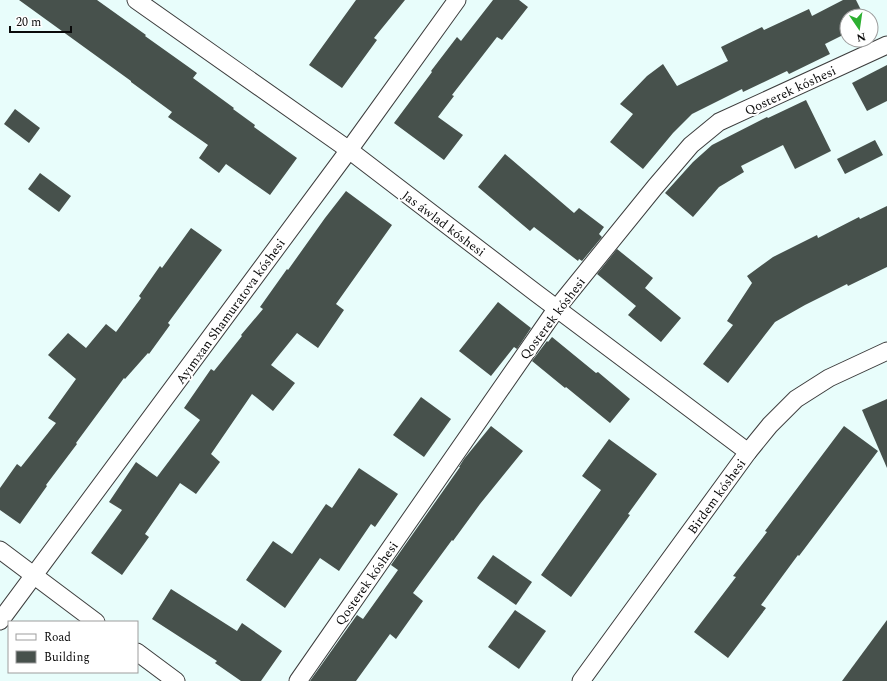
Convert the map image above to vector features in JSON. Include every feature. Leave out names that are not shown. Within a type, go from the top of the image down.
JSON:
[{"type":"street","name":"Jas áwlad kóshesi","points":[[136,0],[349,150],[748,452]]},
{"type":"street","name":"Ayımxan Shamuratova kóshesi","points":[[0,621],[349,150],[457,0]]},
{"type":"street","name":"Qosterek kóshesi","points":[[298,681],[556,308],[691,145],[719,122],[887,45]]},
{"type":"street","name":"Birdem kóshesi","points":[[581,681],[748,452],[770,425],[796,399],[829,378],[887,351]]},
{"type":"street","points":[[0,550],[95,621]]},
{"type":"street","points":[[138,653],[176,681]]},
{"type":"building","points":[[19,0],[97,0],[197,73],[193,78],[234,108],[233,109],[255,125],[254,127],[297,158],[270,195],[226,164],[219,173],[199,158],[208,145],[168,117],[172,112]]},
{"type":"building","points":[[356,0],[405,0],[374,38],[377,40],[342,88],[309,65]]},
{"type":"building","points":[[493,0],[519,0],[528,7],[502,40],[497,37],[452,95],[454,96],[438,117],[463,135],[444,160],[394,123],[457,37],[461,41]]},
{"type":"building","points":[[843,0],[856,0],[860,8],[839,8],[839,37],[825,44],[830,54],[789,74],[787,71],[743,92],[742,89],[692,114],[673,133],[643,169],[610,142],[633,114],[620,104],[647,76],[663,64],[677,86],[728,61],[721,47],[762,27],[764,30],[809,9],[812,16]]},
{"type":"building","points":[[887,65],[887,101],[867,111],[852,83]]},
{"type":"building","points":[[806,100],[831,151],[795,169],[783,145],[741,166],[744,172],[719,187],[693,217],[665,193],[693,162],[712,145],[767,117],[768,118]]},
{"type":"building","points":[[15,109],[40,128],[29,143],[4,124]]},
{"type":"building","points":[[875,140],[883,155],[845,174],[837,159]]},
{"type":"building","points":[[505,154],[574,213],[579,208],[604,227],[599,234],[602,237],[582,261],[579,259],[578,261],[534,227],[530,231],[478,187]]},
{"type":"building","points":[[40,173],[71,196],[59,212],[28,189]]},
{"type":"building","points":[[346,191],[392,225],[336,304],[344,310],[318,348],[297,333],[271,365],[295,383],[273,411],[252,394],[211,454],[220,462],[196,494],[180,483],[145,534],[149,537],[122,575],[91,553],[122,510],[109,502],[136,462],[157,477],[200,420],[184,408],[211,369],[214,371],[263,309],[260,307]]},
{"type":"building","points":[[887,206],[887,267],[848,286],[847,284],[775,322],[728,383],[703,364],[733,325],[727,321],[752,283],[747,276],[773,257],[817,235],[818,238],[859,217],[860,219]]},
{"type":"building","points":[[191,228],[222,250],[168,323],[170,325],[149,354],[148,353],[125,379],[124,378],[76,443],[77,444],[46,485],[47,486],[20,524],[0,510],[0,488],[17,464],[21,467],[56,423],[48,418],[76,379],[48,355],[68,333],[86,348],[106,324],[116,332],[141,298],[139,296],[160,266],[162,268]]},
{"type":"building","points":[[617,249],[653,278],[645,288],[681,318],[661,342],[628,315],[636,306],[597,274]]},
{"type":"building","points":[[498,302],[531,328],[517,349],[514,347],[491,376],[459,351]]},
{"type":"building","points":[[552,337],[596,373],[598,372],[630,399],[610,423],[532,361],[547,341],[548,342]]},
{"type":"building","points":[[421,397],[451,419],[424,457],[393,435]]},
{"type":"building","points":[[887,399],[887,468],[862,410]]},
{"type":"building","points":[[491,426],[523,451],[480,504],[453,541],[452,540],[413,593],[423,601],[396,639],[390,634],[356,681],[310,681],[357,615],[363,619],[398,570],[391,565],[460,467],[464,459]]},
{"type":"building","points":[[844,426],[878,451],[761,605],[766,608],[728,658],[694,632],[736,577],[733,576],[767,532],[765,531]]},
{"type":"building","points":[[609,439],[657,474],[628,514],[630,515],[571,597],[541,575],[601,490],[582,476]]},
{"type":"building","points":[[359,468],[398,494],[375,527],[371,524],[339,571],[320,558],[285,608],[246,580],[273,541],[292,554],[326,504],[332,508]]},
{"type":"building","points":[[493,555],[532,582],[516,605],[477,578]]},
{"type":"building","points":[[171,589],[237,631],[242,623],[282,651],[261,681],[241,681],[215,663],[217,661],[152,619]]},
{"type":"building","points":[[515,610],[546,631],[519,669],[488,647]]},
{"type":"building","points":[[887,620],[887,681],[842,681]]}]
